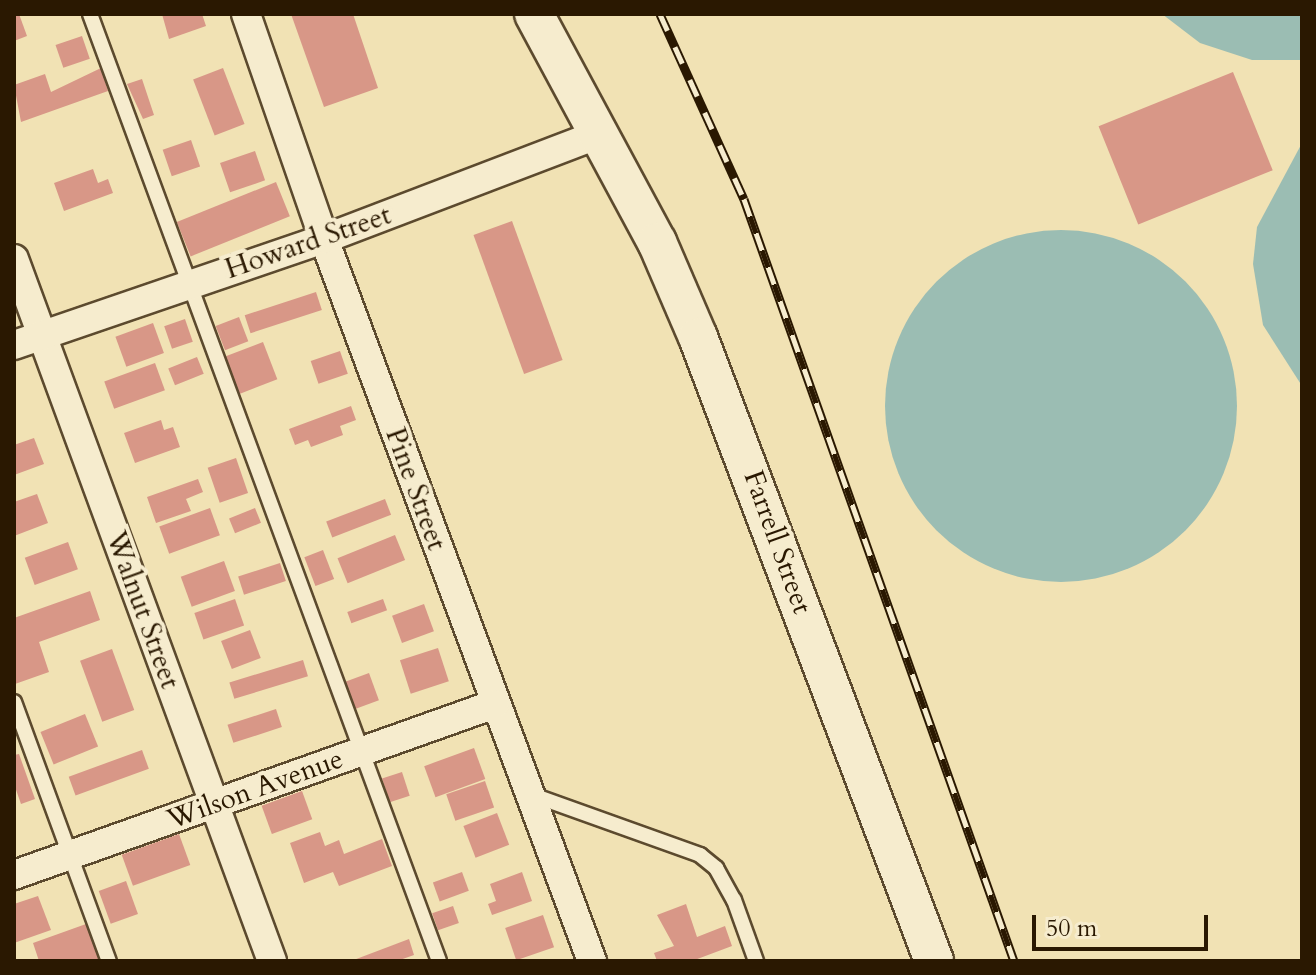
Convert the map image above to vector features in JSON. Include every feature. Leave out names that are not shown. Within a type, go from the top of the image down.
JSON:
[{"type":"main road","name":"Farrell Street","points":[[534,14],[601,133],[657,242],[745,451],[934,961]]},
{"type":"street","name":"Pine Street","points":[[246,14],[324,239],[592,961]]},
{"type":"street","name":"Howard Street","points":[[14,345],[324,239],[601,133]]},
{"type":"street","name":"Walnut Street","points":[[14,259],[272,961]]},
{"type":"street","name":"Wilson Avenue","points":[[14,875],[495,704]]},
{"type":"lane","points":[[90,14],[439,961]]},
{"type":"lane","points":[[14,702],[109,961]]},
{"type":"lane","points":[[529,794],[700,855],[716,868],[734,900],[756,961]]},
{"type":"water","points":[[1162,14],[1302,14],[1302,60],[1252,60],[1200,43]]},
{"type":"water","points":[[1302,143],[1302,386],[1263,325],[1253,264],[1257,227]]},
{"type":"water","points":[[1061,230],[1095,233],[1128,243],[1159,259],[1186,281],[1208,308],[1224,339],[1234,372],[1237,406],[1234,440],[1224,473],[1208,504],[1186,531],[1159,553],[1128,569],[1095,579],[1061,582],[1027,579],[994,569],[963,553],[936,531],[914,504],[898,473],[888,440],[885,406],[888,372],[898,339],[914,308],[936,281],[963,259],[994,243],[1027,233]]},
{"type":"building","points":[[14,14],[19,14],[27,36],[14,41]]},
{"type":"building","points":[[162,14],[202,14],[206,26],[169,39]]},
{"type":"building","points":[[291,14],[353,14],[378,88],[324,107]]},
{"type":"building","points":[[82,36],[90,59],[63,68],[56,45]]},
{"type":"building","points":[[101,68],[108,91],[21,122],[14,85],[45,74],[51,92]]},
{"type":"building","points":[[223,68],[245,124],[215,135],[193,79]]},
{"type":"building","points":[[1233,72],[1273,170],[1138,225],[1099,126]]},
{"type":"building","points":[[142,79],[154,115],[143,119],[127,84]]},
{"type":"building","points":[[191,140],[200,166],[172,176],[163,150]]},
{"type":"building","points":[[255,151],[265,180],[230,192],[220,163]]},
{"type":"building","points":[[93,169],[98,183],[108,179],[113,193],[64,211],[54,183]]},
{"type":"building","points":[[276,182],[290,216],[191,256],[177,222]]},
{"type":"building","points":[[512,221],[563,360],[524,374],[473,235]]},
{"type":"building","points":[[316,292],[322,310],[251,333],[245,315]]},
{"type":"building","points":[[239,317],[248,341],[225,350],[216,326]]},
{"type":"building","points":[[185,319],[193,342],[172,349],[164,326]]},
{"type":"building","points":[[153,323],[164,353],[126,367],[115,337]]},
{"type":"building","points":[[263,342],[277,379],[238,394],[224,357]]},
{"type":"building","points":[[340,351],[348,374],[319,384],[311,361]]},
{"type":"building","points":[[197,357],[204,374],[175,385],[168,369]]},
{"type":"building","points":[[155,363],[165,390],[114,409],[104,381]]},
{"type":"building","points":[[351,406],[356,420],[340,426],[343,435],[311,447],[308,440],[295,445],[289,429]]},
{"type":"building","points":[[161,420],[164,430],[173,427],[180,447],[135,463],[124,433]]},
{"type":"building","points":[[34,438],[44,464],[14,475],[14,445]]},
{"type":"building","points":[[236,458],[248,493],[220,503],[208,468]]},
{"type":"building","points":[[198,479],[203,492],[186,499],[191,511],[156,523],[147,497]]},
{"type":"building","points":[[37,494],[48,523],[14,536],[14,502]]},
{"type":"building","points":[[385,499],[391,515],[332,537],[326,522]]},
{"type":"building","points":[[210,508],[220,535],[169,554],[159,526]]},
{"type":"building","points":[[255,508],[261,523],[235,533],[229,518]]},
{"type":"building","points":[[395,535],[405,560],[348,583],[338,558]]},
{"type":"building","points":[[68,542],[78,569],[35,585],[25,558]]},
{"type":"building","points":[[323,550],[334,579],[315,586],[304,557]]},
{"type":"building","points":[[224,561],[235,591],[192,607],[181,577]]},
{"type":"building","points":[[280,563],[286,581],[244,595],[238,577]]},
{"type":"building","points":[[90,591],[100,620],[39,642],[49,672],[15,684],[14,618]]},
{"type":"building","points":[[235,599],[244,625],[203,639],[194,613]]},
{"type":"building","points":[[383,599],[387,610],[351,623],[347,612]]},
{"type":"building","points":[[424,604],[434,631],[402,643],[392,616]]},
{"type":"building","points":[[250,630],[261,658],[232,669],[221,641]]},
{"type":"building","points":[[438,648],[449,681],[411,694],[400,660]]},
{"type":"building","points":[[112,649],[134,710],[102,722],[80,661]]},
{"type":"building","points":[[303,660],[308,676],[234,699],[229,683]]},
{"type":"building","points":[[369,673],[379,700],[354,709],[345,682]]},
{"type":"building","points":[[276,709],[282,727],[233,743],[227,725]]},
{"type":"building","points":[[85,714],[98,746],[54,764],[40,732]]},
{"type":"building","points":[[474,748],[485,779],[435,797],[424,766]]},
{"type":"building","points":[[142,750],[149,769],[76,795],[69,777]]},
{"type":"building","points":[[19,754],[35,799],[21,804],[14,784],[14,755]]},
{"type":"building","points":[[402,772],[410,796],[390,802],[382,778]]},
{"type":"building","points":[[485,781],[494,807],[455,821],[446,794]]},
{"type":"building","points":[[302,791],[312,819],[272,834],[262,806]]},
{"type":"building","points":[[497,813],[509,845],[476,858],[463,826]]},
{"type":"building","points":[[320,832],[325,846],[339,840],[344,854],[382,839],[392,866],[339,886],[333,872],[304,883],[290,843]]},
{"type":"building","points":[[179,834],[190,865],[133,886],[122,855]]},
{"type":"building","points":[[462,872],[469,891],[440,901],[433,883]]},
{"type":"building","points":[[522,872],[532,901],[492,915],[488,904],[496,901],[490,884]]},
{"type":"building","points":[[126,881],[138,914],[111,924],[99,891]]},
{"type":"building","points":[[38,896],[51,930],[14,943],[14,904]]},
{"type":"building","points":[[686,904],[697,937],[725,926],[732,946],[692,961],[657,961],[654,953],[674,946],[657,915]]},
{"type":"building","points":[[453,906],[459,923],[438,930],[432,913]]},
{"type":"building","points":[[543,915],[554,947],[516,960],[505,928]]},
{"type":"building","points":[[86,924],[99,961],[39,961],[33,943]]},
{"type":"building","points":[[409,939],[414,955],[397,961],[351,961]]},
{"type":"railway","points":[[660,14],[744,199],[1014,961]]}]
